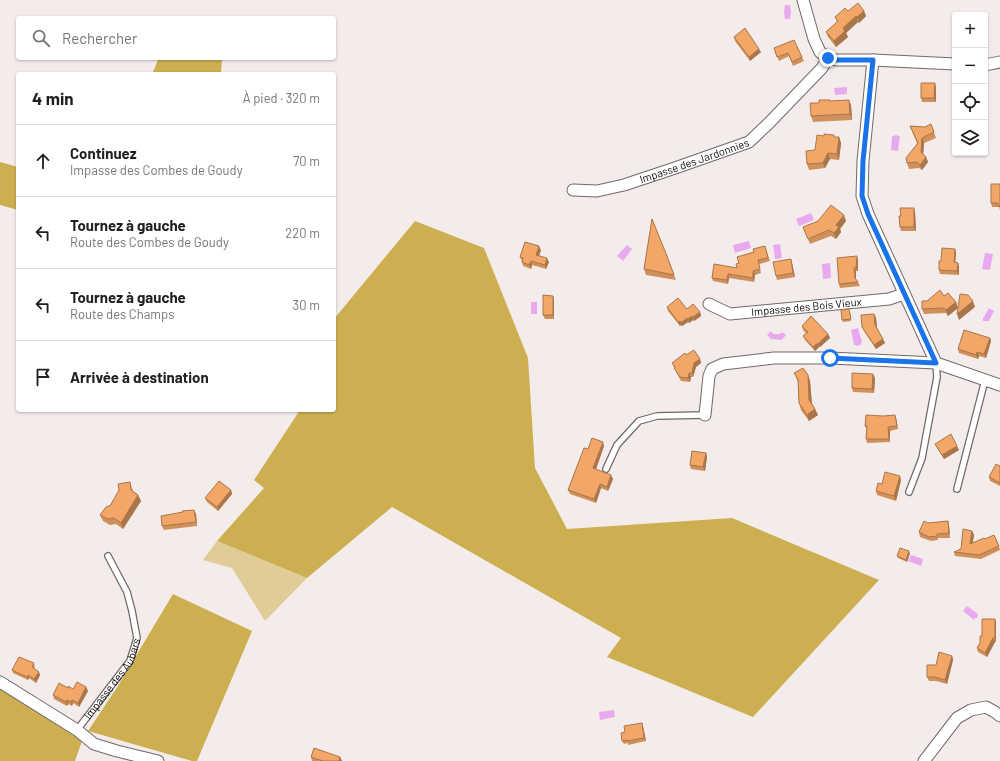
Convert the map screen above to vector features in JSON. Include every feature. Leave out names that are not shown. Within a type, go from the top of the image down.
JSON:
[{"type":"street","points":[[803,0],[814,39],[820,52],[828,58],[836,60],[873,60],[952,64]]},
{"type":"street","name":"Impasse des Jardonnies","points":[[573,190],[597,191],[624,185],[749,142],[822,68],[828,58]]},
{"type":"street","points":[[873,60],[863,161],[862,196],[868,214],[936,363]]},
{"type":"street","points":[[988,64],[1000,62]]},
{"type":"street","name":"Impasse des Bois Vieux","points":[[709,304],[730,314],[889,299],[904,294]]},
{"type":"street","points":[[705,415],[708,376],[712,369],[723,364],[774,358],[830,358],[936,363],[1000,385]]},
{"type":"street","name":"Impasse des Aubars","points":[[0,682],[77,730],[94,744],[158,761]]},
{"type":"street","points":[[924,761],[957,718],[971,710],[986,707],[1000,716]]},
{"type":"lane","points":[[909,492],[922,458],[937,377],[936,363]]},
{"type":"lane","points":[[957,489],[985,380]]},
{"type":"lane","points":[[606,469],[617,445],[639,421],[657,416],[705,415]]},
{"type":"lane","name":"Impasse des Aubars","points":[[77,730],[130,661],[137,638],[127,592],[108,556]]},
{"type":"shaded area","points":[[785,5],[790,5],[790,19],[785,19]]},
{"type":"shaded area","points":[[158,60],[222,60],[221,72],[153,72]]},
{"type":"shaded area","points":[[847,87],[847,94],[835,95],[834,88]]},
{"type":"shaded area","points":[[892,136],[900,136],[898,151],[891,150]]},
{"type":"shaded area","points":[[0,162],[16,166],[16,209],[0,205]]},
{"type":"shaded area","points":[[811,213],[814,220],[799,226],[796,219]]},
{"type":"shaded area","points":[[415,221],[484,248],[528,358],[535,468],[567,529],[732,518],[879,580],[753,717],[607,657],[621,638],[392,507],[307,578],[217,541],[264,488],[254,480],[299,412],[336,412],[336,317]]},
{"type":"shaded area","points":[[749,241],[751,248],[735,253],[733,245]]},
{"type":"shaded area","points":[[780,244],[782,258],[775,259],[773,245]]},
{"type":"shaded area","points":[[627,245],[632,249],[623,261],[617,256]]},
{"type":"shaded area","points":[[985,253],[993,254],[990,270],[982,269]]},
{"type":"shaded area","points":[[830,263],[831,278],[823,279],[822,264]]},
{"type":"shaded area","points":[[531,302],[537,302],[537,314],[531,314]]},
{"type":"shaded area","points":[[989,308],[994,311],[989,321],[983,321],[983,318]]},
{"type":"shaded area","points":[[858,328],[862,342],[861,345],[856,346],[854,345],[851,330]]},
{"type":"shaded area","points":[[771,331],[773,334],[780,334],[782,332],[786,335],[782,340],[771,339],[767,335]]},
{"type":"shaded area","points":[[217,541],[307,578],[265,621],[232,568],[203,560]]},
{"type":"shaded area","points":[[911,555],[923,559],[921,566],[908,561]]},
{"type":"shaded area","points":[[173,594],[252,631],[197,761],[192,761],[88,731],[118,686]]},
{"type":"shaded area","points":[[967,606],[978,614],[977,618],[974,620],[963,611]]},
{"type":"shaded area","points":[[0,689],[82,741],[75,761],[0,761]]},
{"type":"shaded area","points":[[614,710],[615,717],[600,720],[599,712]]},
{"type":"building","points":[[858,3],[864,11],[843,28],[845,31],[834,41],[826,32],[838,21],[835,17],[845,8],[848,11]]},
{"type":"building","points":[[745,28],[759,49],[749,57],[734,37]]},
{"type":"building","points":[[794,40],[802,57],[792,62],[788,53],[777,57],[774,48]]},
{"type":"building","points":[[921,83],[935,83],[934,98],[921,98]]},
{"type":"building","points":[[819,100],[849,100],[850,114],[811,116],[810,103],[819,103]]},
{"type":"building","points":[[931,124],[934,132],[922,138],[921,152],[926,157],[920,165],[917,162],[907,163],[906,158],[918,143],[910,126],[925,127]]},
{"type":"building","points":[[824,134],[839,137],[837,154],[828,153],[823,163],[807,164],[806,151],[815,150],[817,135],[824,136]]},
{"type":"building","points":[[991,184],[1000,184],[1000,206],[998,206],[998,203],[991,203]]},
{"type":"building","points":[[831,205],[844,215],[836,225],[839,227],[834,233],[829,230],[808,239],[803,227],[818,221]]},
{"type":"building","points":[[900,208],[914,208],[914,227],[900,227]]},
{"type":"building","points":[[652,219],[667,256],[674,275],[644,269]]},
{"type":"building","points":[[525,242],[539,246],[536,255],[547,258],[545,265],[531,261],[529,265],[522,262],[523,258],[520,257]]},
{"type":"building","points":[[765,246],[768,258],[758,260],[760,269],[753,271],[753,278],[728,274],[727,280],[712,278],[714,264],[737,268],[736,264],[739,263],[737,257],[754,252],[753,249]]},
{"type":"building","points":[[942,248],[955,249],[954,262],[958,263],[957,271],[939,270],[939,261],[941,261]]},
{"type":"building","points":[[857,256],[856,268],[854,268],[855,278],[858,282],[839,284],[837,258]]},
{"type":"building","points":[[791,259],[793,273],[776,276],[773,262]]},
{"type":"building","points":[[940,290],[944,296],[948,293],[956,302],[946,310],[944,308],[922,309],[922,301],[927,301]]},
{"type":"building","points":[[960,294],[968,295],[973,301],[957,314]]},
{"type":"building","points":[[543,295],[553,296],[553,315],[543,315]]},
{"type":"building","points":[[678,298],[687,309],[693,304],[700,312],[693,317],[687,318],[681,323],[680,321],[678,322],[667,307]]},
{"type":"building","points":[[849,309],[851,319],[842,320],[841,310]]},
{"type":"building","points":[[874,314],[875,325],[883,339],[874,345],[862,327],[861,315]]},
{"type":"building","points":[[811,316],[828,334],[813,347],[803,336],[808,332],[802,326]]},
{"type":"building","points":[[964,330],[990,338],[984,354],[977,352],[976,355],[958,349]]},
{"type":"building","points":[[694,350],[700,359],[694,363],[692,373],[689,373],[688,378],[680,377],[672,363],[685,353],[686,355]]},
{"type":"building","points":[[803,368],[808,375],[809,400],[815,409],[807,415],[799,403],[798,379],[794,373]]},
{"type":"building","points":[[852,373],[873,374],[872,389],[852,388]]},
{"type":"building","points":[[866,415],[895,415],[897,426],[888,427],[889,439],[866,439]]},
{"type":"building","points":[[951,434],[957,446],[942,455],[935,444]]},
{"type":"building","points":[[592,438],[603,442],[593,468],[611,475],[607,487],[600,484],[594,499],[568,490],[584,448],[588,449]]},
{"type":"building","points":[[692,451],[706,453],[703,467],[690,465]]},
{"type":"building","points":[[996,464],[1000,466],[1000,483],[989,477]]},
{"type":"building","points":[[885,472],[900,476],[894,496],[876,491],[878,483],[882,484]]},
{"type":"building","points":[[219,481],[231,490],[217,507],[205,498]]},
{"type":"building","points":[[130,482],[131,490],[138,495],[121,523],[114,518],[108,519],[100,515],[106,507],[110,506],[119,490],[118,484]]},
{"type":"building","points":[[194,510],[196,522],[162,526],[161,516]]},
{"type":"building","points":[[924,521],[928,523],[948,521],[949,533],[937,534],[937,536],[929,537],[919,532]]},
{"type":"building","points":[[963,529],[972,531],[970,544],[994,535],[999,546],[979,555],[954,552],[961,549]]},
{"type":"building","points":[[900,548],[909,551],[906,560],[897,556]]},
{"type":"building","points":[[982,619],[995,619],[995,638],[993,638],[985,653],[977,648],[980,643],[980,636],[982,636]]},
{"type":"building","points":[[939,652],[952,656],[945,680],[935,677],[927,677],[927,665],[936,665]]},
{"type":"building","points":[[19,657],[34,663],[32,667],[39,672],[34,679],[28,675],[27,677],[12,670]]},
{"type":"building","points":[[77,682],[86,687],[78,703],[72,700],[71,702],[67,700],[66,702],[53,695],[59,683],[73,689]]},
{"type":"building","points":[[642,723],[644,738],[622,741],[621,733],[625,732],[624,726]]},
{"type":"building","points":[[314,748],[340,757],[339,761],[323,761],[311,757]]},
{"type":"route","points":[[828,58],[836,60],[873,60],[863,161],[862,196],[868,214],[936,363],[830,358]]}]
